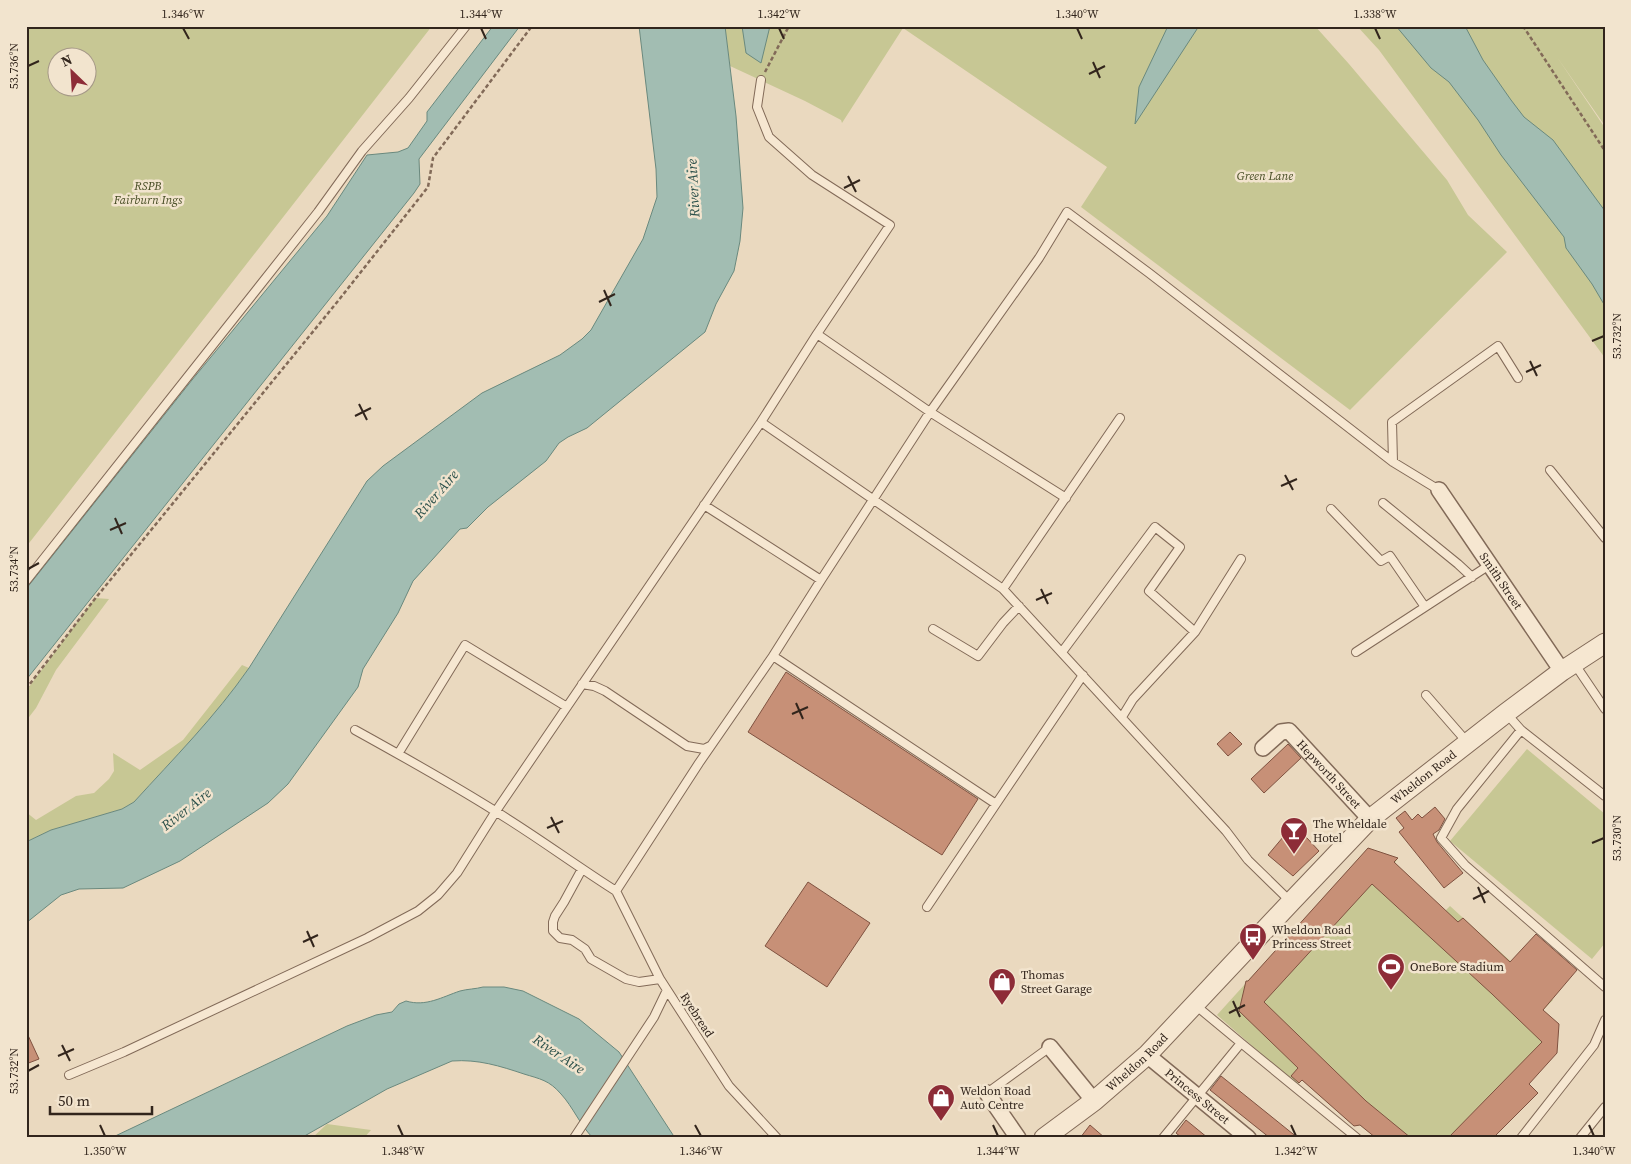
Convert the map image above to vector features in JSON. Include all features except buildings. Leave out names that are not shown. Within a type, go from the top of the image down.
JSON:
[{"type":"street","name":"Smith Street","points":[[1439,490],[1491,564],[1568,667]]},
{"type":"street","name":"Wheldon Road","points":[[1044,1138],[1094,1101],[1147,1056],[1370,819],[1467,742],[1568,667],[1605,644]]},
{"type":"street","name":"Hepworth Street","points":[[1263,748],[1280,732],[1289,731],[1370,819]]},
{"type":"street","points":[[1050,1047],[1094,1101]]},
{"type":"street","name":"Princess Street","points":[[1147,1056],[1248,1138]]},
{"type":"street","points":[[987,1093],[1018,1138]]},
{"type":"lane","points":[[26,580],[312,220],[362,151],[410,98],[466,26]]},
{"type":"lane","points":[[68,1076],[124,1052],[367,938],[418,911],[438,895],[457,873],[496,811],[761,422],[890,225],[812,175],[769,137],[757,107],[761,80]]},
{"type":"lane","points":[[355,730],[496,811],[616,890],[710,746],[773,656],[930,412],[1038,258],[1067,212],[1393,462],[1439,490]]},
{"type":"lane","points":[[817,334],[930,412],[1066,498]]},
{"type":"lane","points":[[1393,462],[1392,422],[1498,346],[1518,378]]},
{"type":"lane","points":[[1003,589],[1120,418]]},
{"type":"lane","points":[[761,422],[1003,589],[1226,831],[1248,860],[1291,902]]},
{"type":"lane","points":[[1550,470],[1605,538]]},
{"type":"lane","points":[[1383,503],[1472,577]]},
{"type":"lane","points":[[704,505],[821,580]]},
{"type":"lane","points":[[1331,509],[1381,561],[1390,556],[1425,607]]},
{"type":"lane","points":[[1062,652],[1155,527],[1180,547],[1149,591],[1195,632]]},
{"type":"lane","points":[[1122,717],[1133,700],[1195,632],[1241,559]]},
{"type":"lane","points":[[1356,652],[1491,564]]},
{"type":"lane","points":[[934,629],[978,656],[1019,606]]},
{"type":"lane","points":[[398,754],[465,645],[567,707]]},
{"type":"lane","points":[[773,656],[996,804]]},
{"type":"lane","points":[[1568,667],[1605,709]]},
{"type":"lane","points":[[928,907],[1083,675]]},
{"type":"lane","points":[[582,684],[594,686],[605,691],[687,746],[704,748],[710,746]]},
{"type":"lane","points":[[1426,695],[1467,742]]},
{"type":"lane","points":[[1506,713],[1520,730],[1605,796]]},
{"type":"lane","points":[[1520,730],[1457,809],[1441,838],[1465,865],[1605,986]]},
{"type":"lane","points":[[582,869],[555,916],[553,932],[560,938],[572,940],[585,949],[590,959],[626,979],[639,982],[660,979]]},
{"type":"lane","name":"Ryebread","points":[[616,890],[660,979],[729,1086],[777,1138]]},
{"type":"lane","points":[[574,1138],[654,1016],[667,990]]},
{"type":"lane","points":[[1194,1004],[1357,1138]]},
{"type":"lane","points":[[1520,1138],[1594,1045],[1605,1020]]},
{"type":"lane","points":[[1163,1138],[1241,1043]]},
{"type":"lane","points":[[987,1093],[1050,1047]]},
{"type":"lane","points":[[1580,1138],[1605,1107]]},
{"type":"path","points":[[26,689],[94,600],[332,309],[428,187],[433,158],[532,26]]},
{"type":"path","points":[[761,80],[789,26]]},
{"type":"path","points":[[1523,26],[1605,151]]},
{"type":"green space","name":"RSPB Fairburn Ings","points":[[26,26],[432,26],[26,547]]},
{"type":"green space","name":"Green Lane","points":[[725,26],[1315,26],[1447,180],[1468,215],[1507,252],[1350,410],[1081,207],[1107,167],[903,28],[842,123],[841,120],[805,101],[730,66]]},
{"type":"green space","points":[[1357,26],[1605,26],[1605,126],[1557,57],[1605,128],[1605,358],[1379,50]]},
{"type":"green space","points":[[95,598],[109,599],[56,670],[36,708],[26,721],[26,691]]},
{"type":"green space","points":[[242,665],[249,668],[236,686],[194,737],[134,802],[122,809],[51,830],[26,842],[26,812],[36,820],[76,796],[94,793],[109,779],[114,771],[113,753],[140,770],[183,740]]},
{"type":"green space","points":[[1527,749],[1605,814],[1605,943],[1592,959],[1450,841]]},
{"type":"green space","name":"OneBore Stadium","points":[[1368,848],[1398,858],[1395,863],[1445,911],[1450,906],[1553,1000],[1543,1010],[1559,1024],[1529,1084],[1538,1093],[1493,1138],[1376,1138],[1360,1125],[1354,1126],[1302,1080],[1297,1085],[1217,1015]]},
{"type":"green space","points":[[327,1124],[371,1130],[364,1138],[312,1138]]},
{"type":"water","points":[[493,26],[520,26],[419,159],[420,184],[414,193],[26,680],[26,589],[192,380],[327,216],[367,155],[398,152],[408,148],[427,121],[427,112]]},
{"type":"water","name":"River Aire","points":[[639,26],[725,26],[736,116],[743,208],[740,241],[734,271],[716,304],[705,332],[587,428],[559,443],[546,461],[488,507],[467,528],[460,529],[413,581],[398,613],[363,669],[358,687],[288,784],[268,803],[180,861],[123,888],[79,889],[61,895],[26,923],[26,842],[51,830],[122,809],[134,802],[194,737],[236,686],[367,481],[383,466],[482,393],[560,355],[591,330],[643,239],[657,197],[656,169]]},
{"type":"water","points":[[742,26],[770,26],[761,63],[746,53]]},
{"type":"water","points":[[1168,26],[1199,26],[1135,124],[1139,87]]},
{"type":"water","points":[[1396,26],[1465,26],[1483,60],[1524,117],[1553,140],[1605,211],[1605,306],[1566,248],[1564,237],[1501,155],[1478,120],[1449,82],[1431,68]]},
{"type":"water","name":"River Aire","points":[[483,987],[504,987],[523,991],[579,1019],[619,1052],[675,1138],[593,1138],[557,1089],[548,1083],[498,1066],[480,1062],[452,1061],[387,1089],[301,1138],[111,1138],[347,1026],[376,1015],[392,1012],[399,1004],[406,1001],[413,1003],[427,1002],[460,991]]},
{"type":"place","name":"The Wheldale Hotel","points":[[1294,855]]},
{"type":"place","name":"Wheldon Road Princess Street","points":[[1253,961]]},
{"type":"place","name":"OneBore Stadium","points":[[1391,991]]},
{"type":"place","name":"Thomas Street Garage","points":[[1002,1006]]},
{"type":"place","name":"Weldon Road Auto Centre","points":[[941,1122]]}]
